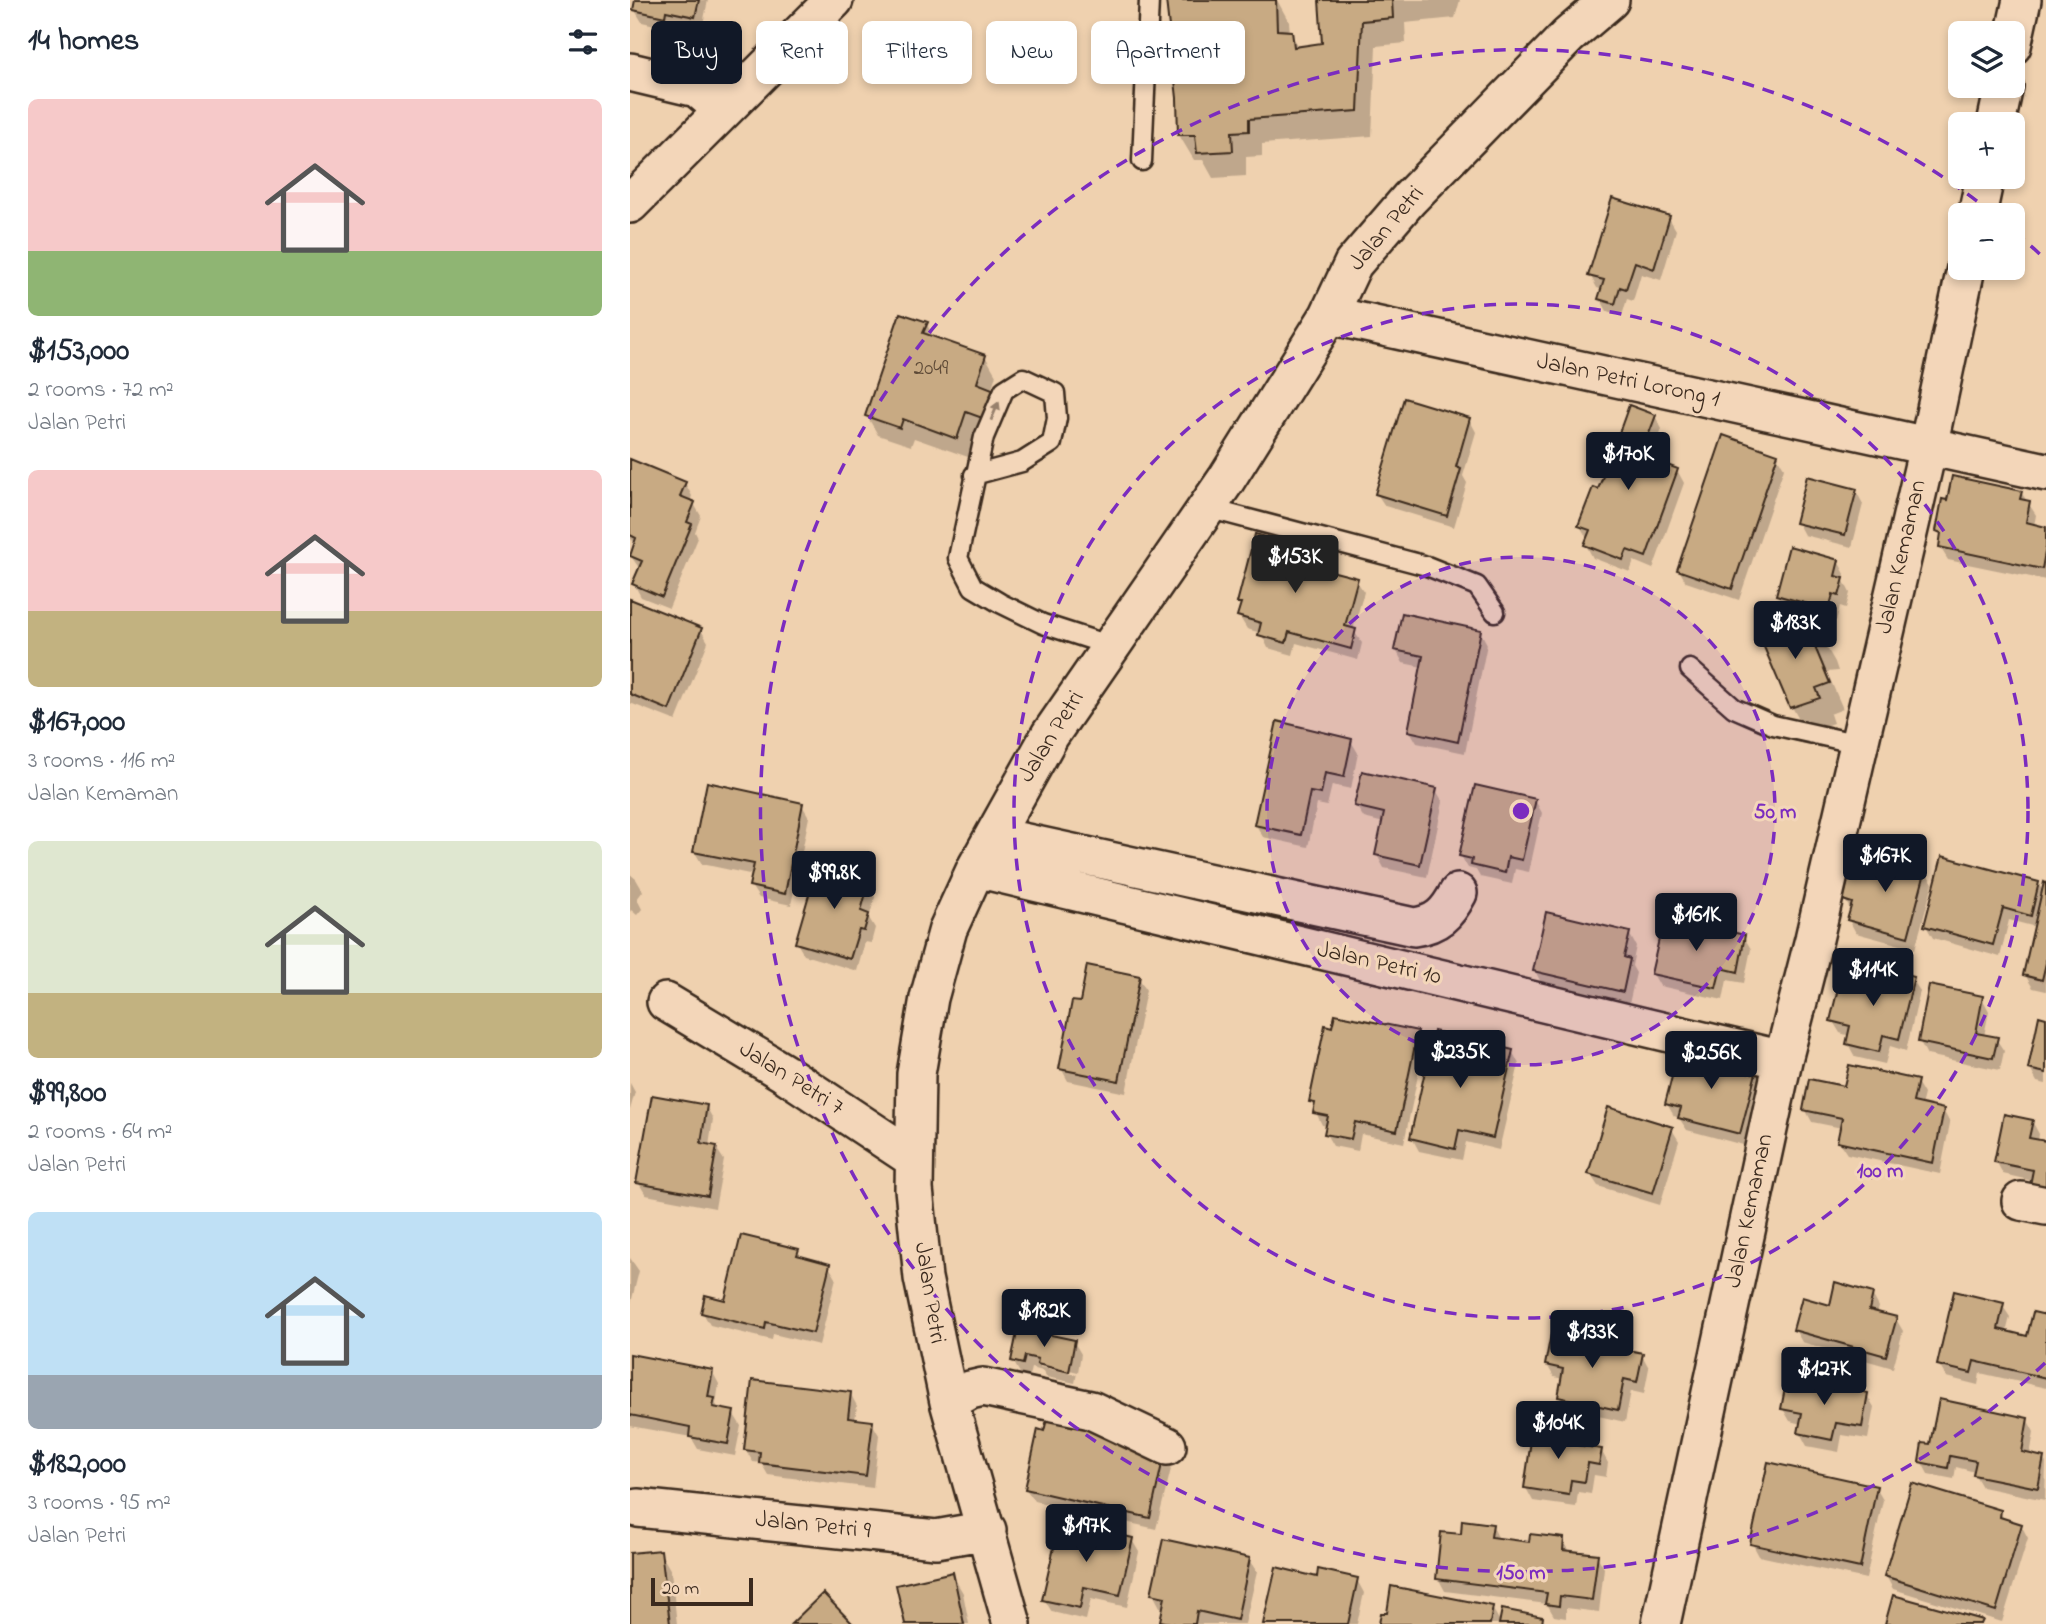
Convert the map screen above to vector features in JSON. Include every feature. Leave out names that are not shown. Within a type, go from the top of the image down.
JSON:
[{"type":"street","points":[[630,204],[834,0]]},
{"type":"street","name":"Jalan Petri","points":[[1012,1624],[949,1402],[923,1279],[914,1189],[916,1074],[929,998],[948,929],[976,868],[1050,735],[1206,508],[1329,315],[1353,264],[1581,12],[1610,0]]},
{"type":"street","points":[[2017,21],[2022,0]]},
{"type":"street","points":[[630,72],[697,89],[723,110]]},
{"type":"street","name":"Jalan Kemaman","points":[[1661,1624],[1783,1060],[1928,447],[1963,280]]},
{"type":"street","name":"Jalan Petri Lorong 1","points":[[1329,315],[2046,471]]},
{"type":"street","points":[[993,836],[1414,927],[1429,925],[1441,918],[1458,893]]},
{"type":"street","name":"Jalan Petri 10","points":[[976,868],[1783,1060]]},
{"type":"street","name":"Jalan Petri 7","points":[[666,1002],[784,1073],[914,1159]]},
{"type":"street","points":[[949,1402],[970,1390],[983,1387],[1091,1410],[1167,1446]]},
{"type":"street","name":"Jalan Petri 9","points":[[638,1508],[936,1539],[987,1530]]},
{"type":"lane","points":[[1142,161],[1149,0]]},
{"type":"lane","points":[[974,475],[1023,462],[1052,443],[1057,418],[1055,393],[1023,378],[1004,390],[984,437],[974,475],[958,558],[973,587],[1043,624],[1111,646]]},
{"type":"lane","points":[[1206,508],[1427,566],[1477,586],[1495,612]]},
{"type":"lane","points":[[1690,669],[1734,708],[1773,725],[1859,744]]},
{"type":"building","points":[[635,0],[699,0],[695,17],[666,11],[665,17],[633,10]]},
{"type":"building","points":[[1166,0],[1276,0],[1277,30],[1292,31],[1294,47],[1322,43],[1319,0],[1392,0],[1393,18],[1362,21],[1358,111],[1249,119],[1249,131],[1232,132],[1233,151],[1197,153],[1195,135],[1178,135],[1175,84],[1245,84],[1245,21],[1168,21]]},
{"type":"building","points":[[1612,198],[1670,216],[1654,269],[1635,262],[1626,289],[1620,287],[1615,304],[1598,299],[1604,280],[1588,276]]},
{"type":"building","points":[[900,313],[928,322],[923,333],[986,355],[977,383],[995,390],[985,419],[966,412],[957,439],[903,419],[900,428],[865,416]]},
{"type":"building","points":[[1404,398],[1470,418],[1456,467],[1461,469],[1447,516],[1375,494]]},
{"type":"building","points":[[1629,405],[1656,415],[1641,455],[1678,469],[1646,557],[1627,550],[1623,560],[1584,545],[1590,530],[1578,526],[1593,487],[1598,489],[1607,466],[1600,463],[1608,442],[1615,444]]},
{"type":"building","points":[[1723,435],[1778,454],[1732,589],[1677,570]]},
{"type":"building","points":[[630,459],[686,482],[680,496],[695,502],[687,522],[692,524],[662,597],[632,584],[642,561],[630,556],[636,538],[630,535]]},
{"type":"building","points":[[1807,476],[1857,489],[1845,535],[1795,523]]},
{"type":"building","points":[[1952,476],[2022,491],[2020,499],[2030,501],[2026,522],[2046,527],[2042,569],[1939,547],[1941,533],[1936,531],[1942,499],[1947,500]]},
{"type":"building","points":[[1255,534],[1312,550],[1308,565],[1358,578],[1345,626],[1356,629],[1351,649],[1289,632],[1286,643],[1258,635],[1261,623],[1237,616],[1241,603],[1237,603]]},
{"type":"building","points":[[1789,546],[1839,560],[1835,576],[1844,578],[1839,596],[1833,594],[1829,610],[1776,595]]},
{"type":"building","points":[[630,599],[702,628],[669,710],[630,694]]},
{"type":"building","points":[[1402,613],[1481,630],[1458,742],[1408,731],[1423,656],[1394,650]]},
{"type":"building","points":[[1769,618],[1821,634],[1825,647],[1815,647],[1830,683],[1816,688],[1820,698],[1790,708],[1761,640]]},
{"type":"building","points":[[1277,721],[1352,739],[1344,777],[1325,773],[1321,794],[1310,792],[1301,835],[1254,825]]},
{"type":"building","points":[[1362,771],[1437,788],[1420,865],[1375,855],[1384,813],[1354,806]]},
{"type":"building","points":[[707,782],[803,803],[785,894],[749,886],[754,864],[693,852]]},
{"type":"building","points":[[1475,785],[1536,799],[1522,860],[1508,857],[1505,873],[1471,865],[1472,859],[1459,856]]},
{"type":"building","points":[[1865,852],[1926,869],[1908,937],[1847,920],[1852,903],[1843,900],[1848,879],[1857,881]]},
{"type":"building","points":[[1942,856],[2039,882],[2031,916],[2003,908],[1993,945],[1924,926]]},
{"type":"building","points":[[819,860],[851,870],[849,877],[869,882],[861,911],[869,914],[864,931],[859,930],[850,959],[795,943]]},
{"type":"building","points":[[2044,882],[2046,963],[2042,980],[2023,975]]},
{"type":"building","points":[[1546,912],[1630,932],[1624,957],[1630,959],[1623,992],[1533,971]]},
{"type":"building","points":[[1664,917],[1745,935],[1738,972],[1721,968],[1716,988],[1651,974]]},
{"type":"building","points":[[1087,965],[1140,976],[1119,1081],[1059,1069],[1072,1001],[1080,1002]]},
{"type":"building","points":[[1880,969],[1914,977],[1899,1039],[1883,1035],[1879,1052],[1846,1044],[1850,1026],[1830,1021],[1841,976],[1876,984]]},
{"type":"building","points":[[1929,985],[1983,996],[1976,1033],[1998,1037],[1993,1058],[1918,1042]]},
{"type":"building","points":[[1335,1014],[1418,1031],[1397,1131],[1355,1122],[1351,1139],[1324,1134],[1328,1116],[1313,1113],[1315,1103],[1309,1102],[1325,1025],[1332,1027]]},
{"type":"building","points":[[2039,1016],[2046,1018],[2046,1073],[2028,1069]]},
{"type":"building","points":[[1434,1031],[1513,1050],[1493,1138],[1459,1130],[1455,1149],[1410,1138]]},
{"type":"building","points":[[1679,1049],[1757,1069],[1740,1134],[1678,1118],[1681,1108],[1665,1104]]},
{"type":"building","points":[[1849,1065],[1918,1080],[1913,1102],[1944,1109],[1933,1163],[1837,1142],[1842,1118],[1803,1110],[1809,1079],[1844,1086]]},
{"type":"building","points":[[652,1095],[707,1105],[701,1143],[717,1146],[708,1196],[636,1183]]},
{"type":"building","points":[[1608,1107],[1673,1127],[1653,1193],[1588,1174]]},
{"type":"building","points":[[2004,1114],[2033,1120],[2029,1138],[2046,1141],[2046,1198],[2028,1195],[2033,1170],[1994,1162]]},
{"type":"building","points":[[741,1235],[799,1249],[797,1255],[830,1264],[813,1333],[766,1322],[765,1329],[701,1313],[705,1295],[725,1300]]},
{"type":"building","points":[[1835,1282],[1873,1293],[1869,1310],[1897,1317],[1886,1356],[1793,1330],[1802,1297],[1830,1305]]},
{"type":"building","points":[[1954,1291],[2004,1303],[1998,1329],[2027,1336],[2033,1312],[2046,1315],[2046,1378],[1974,1361],[1971,1373],[1937,1365]]},
{"type":"building","points":[[1018,1328],[1075,1340],[1069,1372],[1037,1364],[1038,1359],[1025,1356],[1023,1364],[1011,1361]]},
{"type":"building","points":[[1551,1334],[1643,1353],[1637,1382],[1624,1379],[1618,1410],[1558,1397],[1563,1369],[1545,1365]]},
{"type":"building","points":[[630,1354],[713,1370],[708,1397],[715,1398],[713,1407],[734,1411],[728,1444],[689,1437],[690,1427],[630,1415]]},
{"type":"building","points":[[1787,1378],[1868,1393],[1862,1427],[1836,1423],[1832,1440],[1798,1433],[1802,1413],[1781,1409]]},
{"type":"building","points":[[752,1380],[851,1392],[848,1418],[873,1421],[866,1476],[759,1463],[760,1452],[744,1450]]},
{"type":"building","points":[[1939,1399],[2028,1418],[2022,1452],[2044,1457],[2038,1488],[1973,1475],[1976,1461],[1950,1456],[1948,1468],[1919,1462],[1922,1443],[1930,1444]]},
{"type":"building","points":[[1049,1411],[1164,1455],[1150,1518],[1025,1489],[1038,1429],[1044,1431]]},
{"type":"building","points":[[1533,1427],[1578,1434],[1576,1445],[1602,1449],[1599,1465],[1588,1463],[1585,1482],[1571,1480],[1569,1495],[1524,1488]]},
{"type":"building","points":[[1768,1462],[1877,1486],[1860,1568],[1750,1544]]},
{"type":"building","points":[[1912,1483],[2001,1510],[2000,1517],[2022,1524],[1996,1611],[1884,1576]]},
{"type":"building","points":[[1462,1520],[1493,1524],[1491,1537],[1529,1542],[1530,1534],[1564,1538],[1563,1550],[1598,1554],[1592,1600],[1560,1596],[1559,1606],[1545,1604],[1547,1593],[1436,1579],[1441,1532],[1461,1534]]},
{"type":"building","points":[[1060,1521],[1133,1538],[1120,1595],[1084,1587],[1080,1608],[1042,1600]]},
{"type":"building","points":[[1163,1539],[1250,1558],[1237,1620],[1197,1611],[1195,1624],[1160,1621],[1165,1597],[1151,1594]]},
{"type":"building","points":[[661,1550],[670,1624],[630,1624],[630,1553]]},
{"type":"building","points":[[1276,1567],[1317,1577],[1318,1569],[1358,1578],[1348,1624],[1263,1624]]},
{"type":"building","points":[[953,1572],[964,1624],[905,1624],[896,1585]]},
{"type":"building","points":[[1391,1586],[1493,1606],[1490,1624],[1379,1624],[1381,1613],[1387,1613]]},
{"type":"building","points":[[823,1593],[853,1624],[791,1624]]},
{"type":"building","points":[[1893,1595],[1983,1620],[1981,1624],[1885,1624]]},
{"type":"building","points":[[1502,1609],[1543,1617],[1542,1624],[1499,1624]]}]
